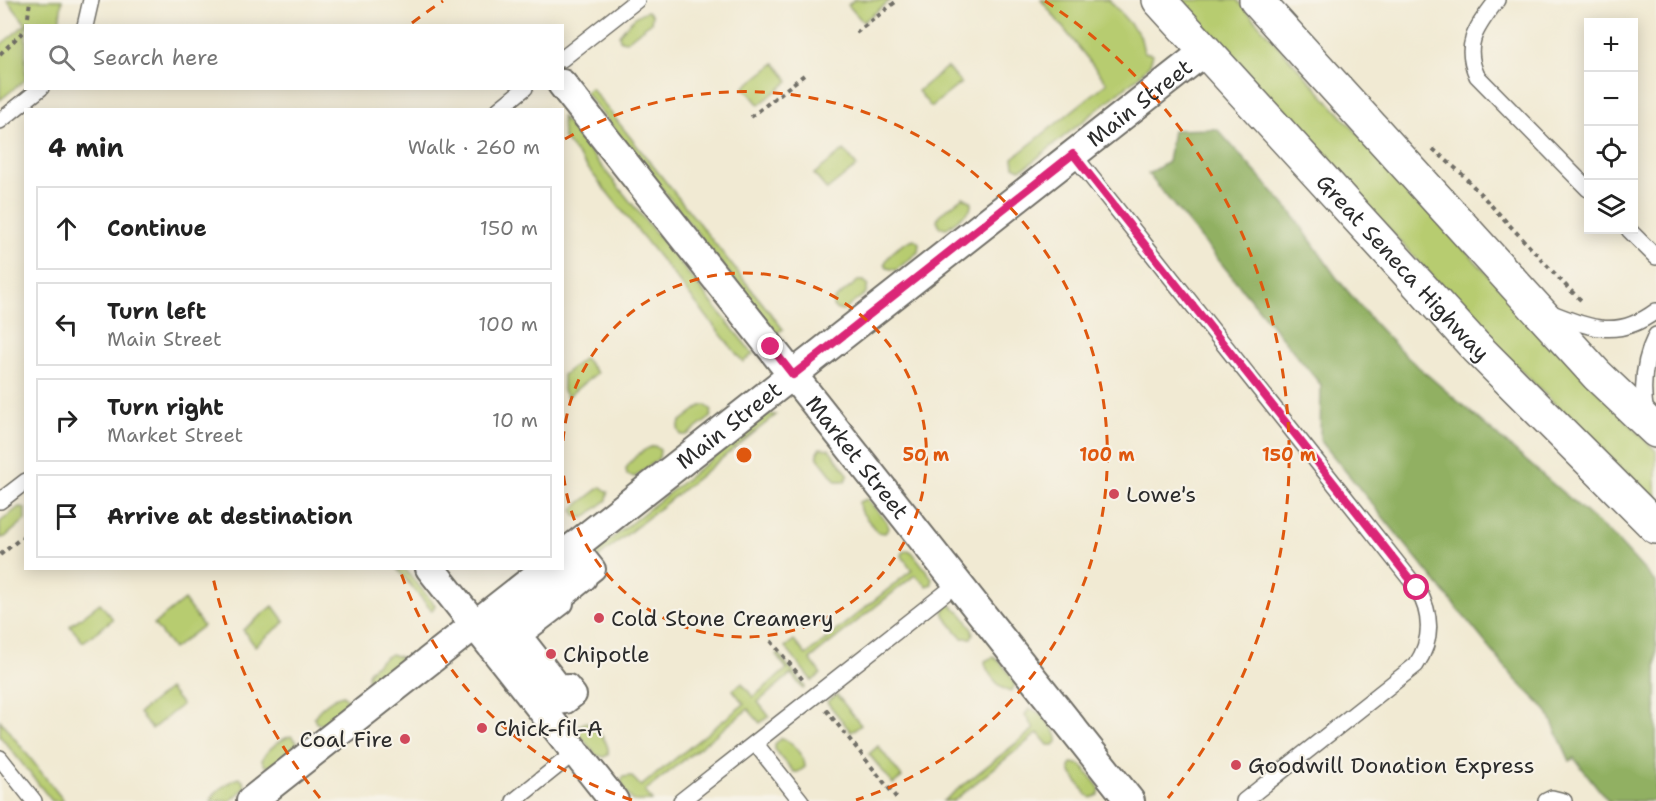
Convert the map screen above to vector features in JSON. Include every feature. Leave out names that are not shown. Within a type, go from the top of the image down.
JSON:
[{"type":"main road","name":"Great Seneca Highway","points":[[1159,0],[1474,345],[1656,526]]},
{"type":"main road","points":[[1256,0],[1597,375],[1652,427]]},
{"type":"street","name":"Main Street","points":[[564,554],[1205,51]]},
{"type":"street","name":"Market Street","points":[[564,87],[1130,801]]},
{"type":"street","points":[[586,559],[594,569],[559,600],[562,603],[520,635],[563,690],[568,686],[575,695],[562,703],[552,699],[506,642],[502,635],[502,628],[509,619],[586,559]]},
{"type":"street","points":[[432,570],[614,801]]},
{"type":"street","points":[[251,801],[544,570]]},
{"type":"lane","points":[[85,24],[91,0]]},
{"type":"lane","points":[[564,57],[637,0]]},
{"type":"lane","points":[[1497,0],[1478,26],[1472,39],[1470,51],[1477,76],[1584,185]]},
{"type":"lane","points":[[0,121],[39,90]]},
{"type":"lane","points":[[500,108],[523,90]]},
{"type":"lane","points":[[1073,154],[1417,588],[1427,609],[1429,621],[1427,644],[1416,664],[1244,801]]},
{"type":"lane","points":[[1633,234],[1656,257]]},
{"type":"lane","points":[[1535,307],[1575,322],[1600,328],[1617,329],[1641,322],[1656,311]]},
{"type":"lane","points":[[1652,427],[1643,397],[1643,380],[1650,348],[1656,335]]},
{"type":"lane","points":[[0,501],[24,483]]},
{"type":"lane","points":[[681,801],[958,584]]},
{"type":"lane","points":[[755,743],[801,801]]},
{"type":"lane","points":[[514,801],[575,753]]},
{"type":"lane","points":[[0,758],[34,801]]},
{"type":"lane","points":[[1546,801],[1552,798],[1564,801]]},
{"type":"path","points":[[26,24],[30,0]]},
{"type":"path","points":[[856,33],[898,0]]},
{"type":"path","points":[[0,54],[24,29]]},
{"type":"path","points":[[751,117],[804,75]]},
{"type":"path","points":[[1426,144],[1461,173],[1569,289],[1586,304]]},
{"type":"path","points":[[0,555],[24,536]]},
{"type":"path","points":[[771,641],[899,801]]},
{"type":"green space","points":[[7,0],[62,0],[59,24],[26,24]]},
{"type":"green space","points":[[854,0],[891,0],[863,22],[848,5]]},
{"type":"green space","points":[[1041,0],[1109,0],[1140,35],[1144,52],[1153,54],[1150,64],[1138,77],[1027,166],[1020,169],[1014,166],[1013,158],[1107,83]]},
{"type":"green space","points":[[1180,0],[1237,0],[1444,228],[1656,451],[1656,506],[1479,328]]},
{"type":"green space","points":[[648,11],[652,15],[651,22],[627,41],[620,40],[619,35],[628,24],[640,14]]},
{"type":"green space","points":[[24,26],[24,81],[0,100],[0,45]]},
{"type":"green space","points":[[775,63],[789,81],[759,105],[744,87]]},
{"type":"green space","points":[[947,67],[961,83],[931,107],[918,91]]},
{"type":"green space","points":[[591,88],[783,329],[777,333],[585,92]]},
{"type":"green space","points":[[564,119],[753,354],[743,362],[564,138]]},
{"type":"green space","points":[[1217,129],[1291,212],[1336,277],[1375,324],[1407,357],[1615,538],[1656,583],[1656,801],[1608,801],[1574,758],[1570,761],[1547,711],[1515,679],[1320,440],[1321,385],[1148,174],[1168,162],[1173,130]]},
{"type":"green space","points":[[844,150],[857,166],[827,190],[814,174]]},
{"type":"green space","points":[[963,197],[972,202],[970,210],[947,228],[940,227],[937,220],[939,215]]},
{"type":"green space","points":[[914,239],[919,243],[918,252],[896,270],[887,268],[885,263],[890,255],[901,245]]},
{"type":"green space","points":[[858,281],[864,281],[868,285],[866,293],[844,310],[837,310],[833,306],[834,300]]},
{"type":"green space","points":[[584,358],[597,373],[567,397],[564,392],[564,374]]},
{"type":"green space","points":[[705,405],[712,410],[710,418],[687,435],[681,435],[678,429],[680,422]]},
{"type":"green space","points":[[768,414],[776,415],[590,564],[586,559]]},
{"type":"green space","points":[[655,446],[660,450],[659,458],[635,477],[627,475],[626,469],[634,458]]},
{"type":"green space","points":[[820,448],[829,449],[848,474],[845,481],[836,481],[818,458],[817,453]]},
{"type":"green space","points":[[601,487],[608,492],[607,500],[584,518],[575,516],[573,510],[576,506]]},
{"type":"green space","points":[[867,499],[886,521],[889,528],[885,533],[877,532],[860,510],[859,502]]},
{"type":"green space","points":[[19,507],[24,508],[24,521],[5,537],[0,538],[0,522]]},
{"type":"green space","points":[[908,550],[932,578],[932,584],[927,586],[915,575],[810,659],[821,674],[812,681],[785,647],[794,640],[806,655],[912,570],[902,556],[903,552]]},
{"type":"green space","points":[[398,570],[406,570],[435,605],[432,611]]},
{"type":"green space","points":[[184,600],[203,626],[173,649],[154,624]]},
{"type":"green space","points":[[100,603],[113,619],[83,642],[70,626]]},
{"type":"green space","points":[[948,605],[960,612],[967,621],[973,634],[971,638],[962,638],[945,617],[943,611]]},
{"type":"green space","points":[[273,606],[285,622],[255,646],[243,630]]},
{"type":"green space","points":[[778,653],[805,687],[803,689],[791,674],[758,702],[769,716],[760,723],[748,709],[645,791],[652,801],[633,801],[622,787],[623,777],[631,776],[641,786],[744,704],[733,690],[742,683],[753,697],[787,669],[776,655]]},
{"type":"green space","points":[[391,654],[400,657],[399,666],[378,683],[369,683],[368,674],[371,670],[378,662]]},
{"type":"green space","points":[[993,657],[1009,673],[1015,685],[1011,692],[998,684],[988,670],[985,661]]},
{"type":"green space","points":[[169,689],[182,705],[152,729],[139,713]]},
{"type":"green space","points":[[343,695],[349,701],[347,707],[323,725],[316,723],[314,718],[319,711],[330,701]]},
{"type":"green space","points":[[837,695],[861,725],[851,732],[827,702]]},
{"type":"green space","points":[[1029,709],[1048,722],[1055,733],[1057,742],[1054,745],[1048,745],[1038,733],[953,801],[943,801],[1034,729],[1025,715]]},
{"type":"green space","points":[[0,720],[64,801],[52,801],[0,736]]},
{"type":"green space","points":[[586,722],[602,736],[608,755],[604,757],[596,755],[578,733],[578,726]]},
{"type":"green space","points":[[291,736],[297,742],[295,749],[272,767],[265,766],[262,760],[267,752],[278,742]]},
{"type":"green space","points":[[781,738],[793,745],[803,759],[805,767],[798,772],[794,772],[775,750],[775,744]]},
{"type":"green space","points":[[878,746],[902,777],[893,784],[869,754]]},
{"type":"green space","points":[[1073,763],[1081,765],[1098,786],[1100,790],[1098,795],[1091,798],[1086,794],[1070,772]]},
{"type":"green space","points":[[239,778],[244,782],[245,788],[230,801],[210,801],[222,787]]},
{"type":"place","name":"Lowe's","points":[[1114,494]]},
{"type":"place","name":"Cold Stone Creamery","points":[[599,618]]},
{"type":"place","name":"Chipotle","points":[[551,654]]},
{"type":"place","name":"Chick-fil-A","points":[[482,728]]},
{"type":"place","name":"Coal Fire","points":[[405,739]]},
{"type":"place","name":"Goodwill Donation Express","points":[[1236,765]]},
{"type":"route","points":[[771,347],[793,375],[1073,154],[1417,588]]}]
